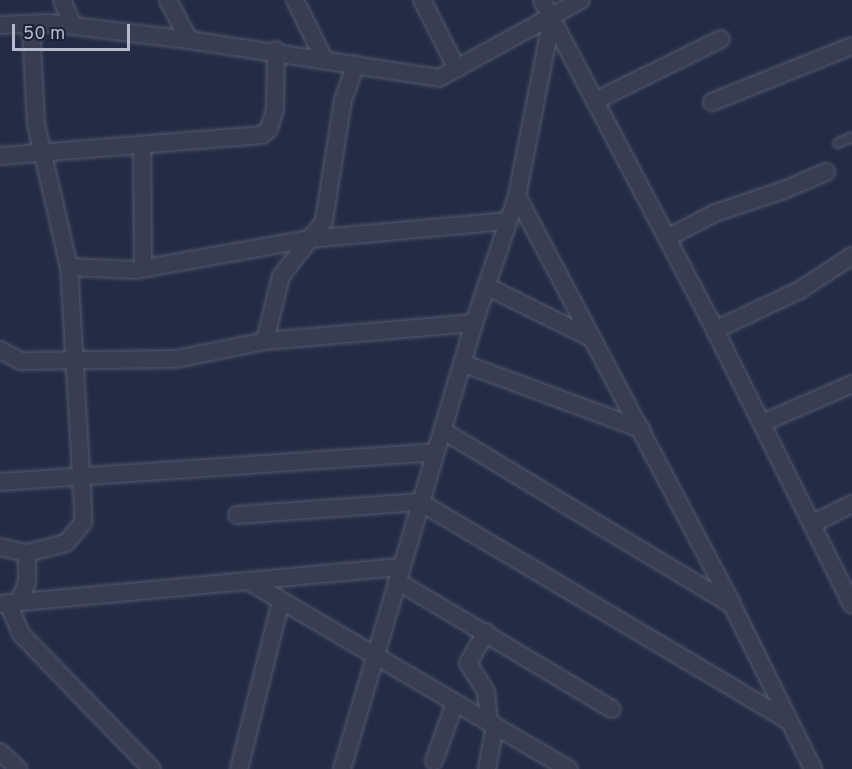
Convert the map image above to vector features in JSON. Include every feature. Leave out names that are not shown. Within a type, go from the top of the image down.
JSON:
[{"type":"street","points":[[62,0],[74,26]]},
{"type":"street","points":[[168,0],[189,40]]},
{"type":"street","points":[[295,0],[324,59]]},
{"type":"street","points":[[422,0],[456,69]]},
{"type":"street","points":[[542,0],[597,100],[716,330],[852,605]]},
{"type":"street","points":[[0,25],[74,26],[276,51],[439,78],[552,18],[581,0]]},
{"type":"street","points":[[342,769],[474,323],[517,196],[552,18]]},
{"type":"street","points":[[0,547],[27,553],[66,543],[77,534],[83,523],[69,267],[46,151],[36,124],[31,24]]},
{"type":"street","points":[[597,100],[721,39]]},
{"type":"street","points":[[712,102],[852,46]]},
{"type":"street","points":[[0,156],[46,151],[142,147],[262,135],[269,129],[275,109],[276,51]]},
{"type":"street","points":[[265,341],[281,276],[324,221],[343,100],[356,64]]},
{"type":"street","points":[[142,147],[143,268]]},
{"type":"street","points":[[667,238],[715,213],[784,190],[826,171]]},
{"type":"street","points":[[517,196],[732,605],[813,769]]},
{"type":"street","points":[[69,267],[143,268],[309,239],[508,220]]},
{"type":"street","points":[[716,330],[800,290],[852,256]]},
{"type":"street","points":[[486,286],[593,339]]},
{"type":"street","points":[[0,350],[21,361],[176,359],[265,341],[474,323]]},
{"type":"street","points":[[462,363],[641,429]]},
{"type":"street","points":[[762,423],[852,384]]},
{"type":"street","points":[[442,430],[732,605]]},
{"type":"street","points":[[0,482],[435,452]]},
{"type":"street","points":[[237,515],[420,502],[789,721]]},
{"type":"street","points":[[812,524],[852,504]]},
{"type":"street","points":[[9,603],[27,582],[27,553]]},
{"type":"street","points":[[9,603],[248,581],[399,574],[486,632],[612,709]]},
{"type":"street","points":[[248,581],[569,769]]},
{"type":"street","points":[[239,769],[281,601]]},
{"type":"street","points":[[9,603],[21,634],[152,769]]},
{"type":"street","points":[[486,632],[468,663],[486,692],[492,725],[487,769]]},
{"type":"street","points":[[434,761],[455,703]]},
{"type":"street","points":[[0,752],[18,769]]},
{"type":"lane","points":[[838,143],[852,137]]}]
